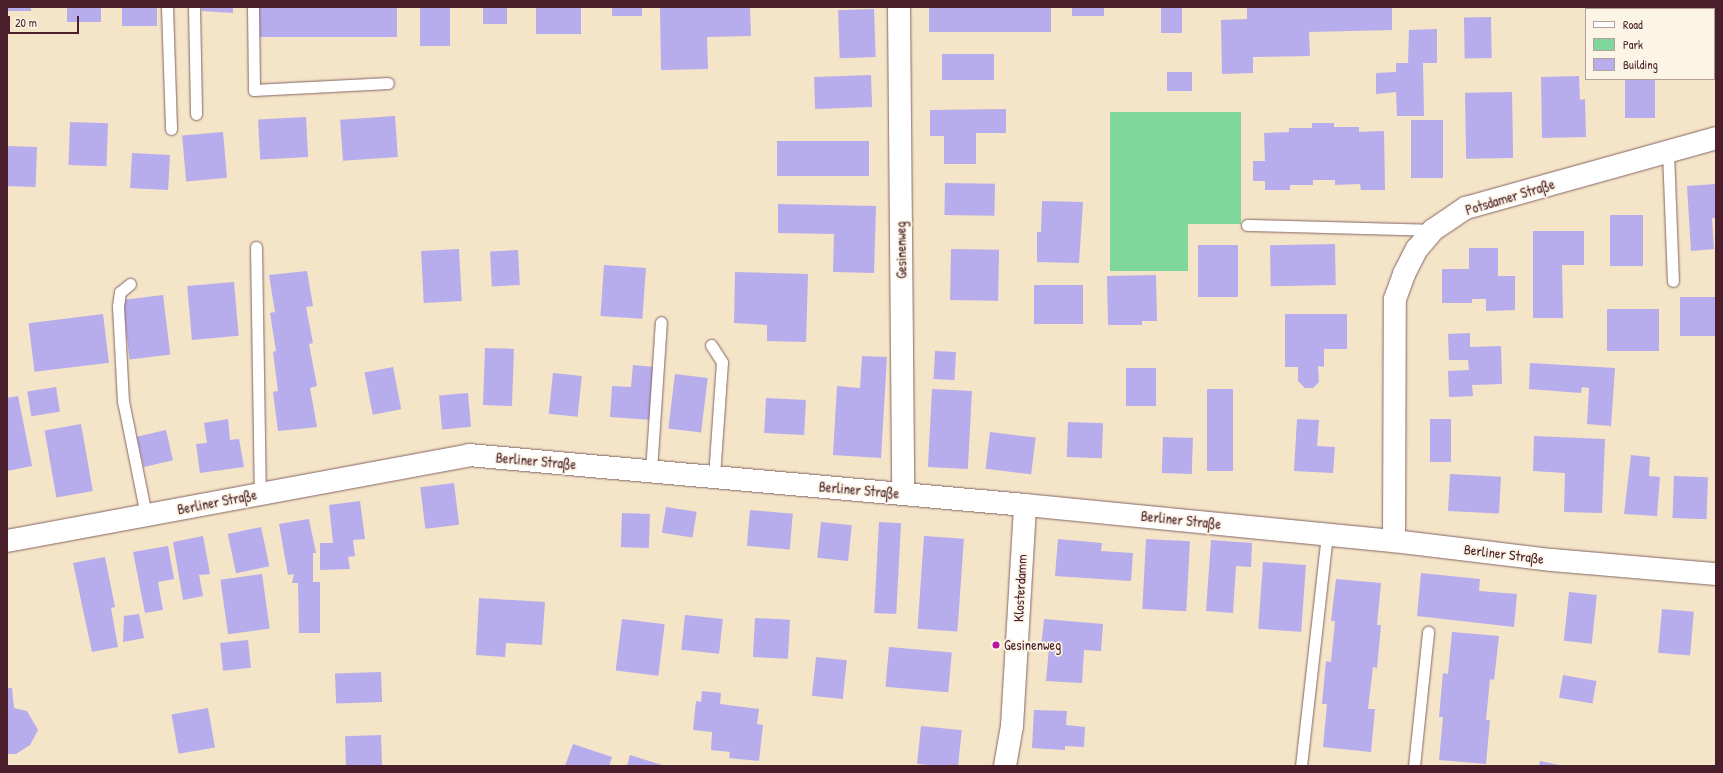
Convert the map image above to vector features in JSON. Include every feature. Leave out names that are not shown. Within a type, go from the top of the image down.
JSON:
[{"type":"street","name":"Gesinenweg","points":[[899,7],[903,494]]},
{"type":"street","name":"Potsdamer Straße","points":[[1394,541],[1394,299],[1404,274],[1417,249],[1433,230],[1466,208],[1716,138]]},
{"type":"street","name":"Berliner Straße","points":[[7,541],[468,455],[1025,505],[1327,534],[1552,560],[1716,574]]},
{"type":"street","name":"Klosterdamm","points":[[1005,766],[1012,726],[1025,505]]},
{"type":"lane","points":[[167,7],[171,129]]},
{"type":"lane","points":[[194,7],[196,114]]},
{"type":"lane","points":[[253,7],[254,90],[388,83]]},
{"type":"lane","points":[[1668,152],[1672,281]]},
{"type":"lane","points":[[1247,225],[1433,230]]},
{"type":"lane","points":[[256,247],[260,494]]},
{"type":"lane","points":[[130,284],[120,292],[118,306],[123,401],[146,515]]},
{"type":"lane","points":[[651,471],[661,322]]},
{"type":"lane","points":[[712,345],[722,362],[714,477]]},
{"type":"lane","points":[[1301,766],[1327,534]]},
{"type":"lane","points":[[1414,766],[1428,632]]},
{"type":"green space","points":[[1110,112],[1241,112],[1241,224],[1188,224],[1188,271],[1110,271]]},
{"type":"building","points":[[7,7],[31,7],[31,11],[7,11]]},
{"type":"building","points":[[67,7],[101,7],[101,22],[67,22]]},
{"type":"building","points":[[122,7],[157,7],[157,26],[122,26]]},
{"type":"building","points":[[202,7],[233,7],[233,13],[202,11]]},
{"type":"building","points":[[256,7],[397,7],[397,37],[256,37]]},
{"type":"building","points":[[420,7],[450,7],[450,46],[420,46]]},
{"type":"building","points":[[483,7],[507,7],[507,24],[483,24]]},
{"type":"building","points":[[536,7],[581,7],[581,34],[536,34]]},
{"type":"building","points":[[612,7],[642,7],[642,16],[612,16]]},
{"type":"building","points":[[660,7],[750,7],[751,36],[707,37],[708,69],[661,70]]},
{"type":"building","points":[[929,7],[1051,7],[1051,32],[929,32]]},
{"type":"building","points":[[1072,7],[1104,7],[1104,16],[1072,16]]},
{"type":"building","points":[[1161,7],[1182,7],[1182,33],[1161,33]]},
{"type":"building","points":[[1247,7],[1392,7],[1392,30],[1309,32],[1310,56],[1253,57],[1253,73],[1222,74],[1221,20],[1247,19]]},
{"type":"building","points":[[874,9],[876,57],[840,58],[838,10]]},
{"type":"building","points":[[1464,17],[1491,17],[1492,58],[1465,58]]},
{"type":"building","points":[[1437,29],[1437,63],[1423,63],[1424,116],[1397,116],[1396,92],[1376,94],[1376,73],[1396,72],[1396,63],[1408,63],[1409,30]]},
{"type":"building","points":[[942,54],[994,54],[994,80],[942,80]]},
{"type":"building","points":[[1167,72],[1192,72],[1192,91],[1167,91]]},
{"type":"building","points":[[871,75],[872,107],[815,109],[814,77]]},
{"type":"building","points":[[1579,76],[1580,100],[1585,99],[1586,137],[1542,138],[1541,77]]},
{"type":"building","points":[[1625,80],[1655,80],[1655,118],[1625,118]]},
{"type":"building","points":[[1512,92],[1513,158],[1466,159],[1465,93]]},
{"type":"building","points":[[1006,109],[1006,133],[976,133],[976,164],[944,164],[944,136],[930,136],[930,110]]},
{"type":"building","points":[[395,116],[398,157],[343,161],[340,120]]},
{"type":"building","points":[[306,117],[308,157],[260,159],[258,120]]},
{"type":"building","points":[[1411,120],[1443,120],[1443,178],[1411,178]]},
{"type":"building","points":[[70,122],[108,123],[106,166],[68,165]]},
{"type":"building","points":[[1312,123],[1334,123],[1334,127],[1359,127],[1359,132],[1384,131],[1385,190],[1361,190],[1360,184],[1335,185],[1335,180],[1313,180],[1313,185],[1290,185],[1290,190],[1265,190],[1265,181],[1253,181],[1253,161],[1265,161],[1264,133],[1289,132],[1289,128],[1312,128]]},
{"type":"building","points":[[223,132],[227,178],[186,181],[182,136]]},
{"type":"building","points":[[777,141],[869,141],[869,176],[777,176]]},
{"type":"building","points":[[7,146],[37,147],[36,187],[7,186]]},
{"type":"building","points":[[132,153],[170,155],[168,190],[130,188]]},
{"type":"building","points":[[945,183],[995,184],[994,216],[944,215]]},
{"type":"building","points":[[1716,184],[1716,218],[1712,218],[1714,249],[1691,251],[1687,186]]},
{"type":"building","points":[[1042,201],[1083,202],[1079,263],[1037,262],[1037,232],[1041,232]]},
{"type":"building","points":[[778,204],[876,206],[874,273],[833,272],[834,234],[778,233]]},
{"type":"building","points":[[1610,215],[1643,215],[1643,266],[1610,266]]},
{"type":"building","points":[[1533,231],[1584,231],[1584,265],[1562,265],[1563,318],[1533,318]]},
{"type":"building","points":[[1335,244],[1336,285],[1271,286],[1270,245]]},
{"type":"building","points":[[1198,245],[1238,245],[1238,297],[1198,297]]},
{"type":"building","points":[[1469,248],[1498,248],[1498,276],[1515,276],[1515,310],[1486,311],[1486,299],[1472,299],[1472,303],[1442,303],[1442,269],[1469,269]]},
{"type":"building","points":[[459,249],[462,301],[424,303],[421,251]]},
{"type":"building","points":[[951,249],[999,250],[998,301],[950,300]]},
{"type":"building","points":[[518,250],[520,285],[492,286],[490,251]]},
{"type":"building","points":[[604,265],[646,268],[642,319],[600,316]]},
{"type":"building","points":[[307,271],[313,306],[306,307],[313,343],[309,344],[317,386],[310,388],[317,427],[278,431],[273,392],[278,391],[273,352],[276,351],[270,313],[275,312],[269,275]]},
{"type":"building","points":[[735,272],[808,274],[806,342],[767,341],[767,325],[734,323]]},
{"type":"building","points":[[1156,275],[1157,321],[1142,321],[1142,325],[1108,325],[1107,276]]},
{"type":"building","points":[[234,282],[239,336],[192,340],[187,286]]},
{"type":"building","points":[[1034,285],[1083,285],[1083,324],[1034,324]]},
{"type":"building","points":[[163,295],[170,355],[130,360],[122,300]]},
{"type":"building","points":[[1680,297],[1716,297],[1716,336],[1680,336]]},
{"type":"building","points":[[1607,309],[1659,309],[1659,351],[1607,351]]},
{"type":"building","points":[[103,314],[109,363],[35,372],[29,323]]},
{"type":"building","points":[[1285,314],[1347,314],[1347,349],[1324,349],[1324,367],[1318,366],[1319,382],[1313,388],[1305,388],[1298,381],[1298,367],[1285,367]]},
{"type":"building","points":[[1470,333],[1470,347],[1501,346],[1502,384],[1472,385],[1473,396],[1449,397],[1448,371],[1469,370],[1468,360],[1449,360],[1448,334]]},
{"type":"building","points":[[485,348],[514,349],[512,406],[483,405]]},
{"type":"building","points":[[935,351],[956,352],[955,380],[934,379]]},
{"type":"building","points":[[862,356],[887,357],[881,458],[833,455],[837,386],[860,388]]},
{"type":"building","points":[[1530,363],[1615,368],[1611,426],[1587,424],[1589,388],[1582,387],[1581,393],[1529,389]]},
{"type":"building","points":[[633,365],[655,367],[652,420],[610,417],[612,386],[631,387]]},
{"type":"building","points":[[393,367],[401,409],[373,415],[365,373]]},
{"type":"building","points":[[1126,368],[1156,368],[1156,406],[1126,406]]},
{"type":"building","points":[[553,373],[582,376],[578,417],[549,414]]},
{"type":"building","points":[[675,374],[708,378],[701,433],[668,429]]},
{"type":"building","points":[[56,387],[60,412],[31,416],[27,392]]},
{"type":"building","points":[[932,389],[972,391],[968,469],[928,467]]},
{"type":"building","points":[[1207,389],[1233,389],[1233,471],[1207,471]]},
{"type":"building","points":[[468,393],[471,427],[442,429],[439,396]]},
{"type":"building","points":[[18,396],[32,466],[7,471],[7,398]]},
{"type":"building","points":[[766,398],[806,400],[804,435],[764,433]]},
{"type":"building","points":[[228,419],[230,440],[239,439],[244,467],[200,473],[196,444],[207,443],[204,423]]},
{"type":"building","points":[[1297,419],[1319,420],[1317,446],[1335,447],[1333,473],[1294,471]]},
{"type":"building","points":[[1430,419],[1451,419],[1451,462],[1430,462]]},
{"type":"building","points":[[1068,422],[1103,423],[1102,458],[1067,457]]},
{"type":"building","points":[[81,424],[93,491],[56,497],[45,430]]},
{"type":"building","points":[[166,430],[173,460],[144,467],[137,437]]},
{"type":"building","points":[[990,432],[1036,438],[1031,474],[985,469]]},
{"type":"building","points":[[1534,436],[1605,439],[1602,513],[1564,512],[1565,473],[1533,471]]},
{"type":"building","points":[[1163,437],[1193,438],[1192,474],[1162,473]]},
{"type":"building","points":[[1631,455],[1650,457],[1649,476],[1660,477],[1657,516],[1624,514]]},
{"type":"building","points":[[1450,474],[1501,477],[1499,514],[1448,511]]},
{"type":"building","points":[[1674,476],[1708,477],[1707,519],[1673,518]]},
{"type":"building","points":[[454,483],[459,525],[425,529],[420,487]]},
{"type":"building","points":[[360,501],[365,539],[353,540],[355,556],[348,557],[350,569],[320,570],[320,543],[333,543],[329,505]]},
{"type":"building","points":[[666,507],[697,512],[693,538],[662,533]]},
{"type":"building","points":[[750,510],[793,514],[790,550],[747,546]]},
{"type":"building","points":[[622,513],[650,514],[649,548],[621,547]]},
{"type":"building","points":[[309,519],[316,553],[313,553],[313,582],[320,582],[320,633],[299,633],[298,583],[292,583],[294,574],[288,575],[279,524]]},
{"type":"building","points":[[821,522],[852,525],[848,561],[817,558]]},
{"type":"building","points":[[879,522],[901,523],[896,614],[874,613]]},
{"type":"building","points":[[261,527],[269,566],[236,573],[228,534]]},
{"type":"building","points":[[203,536],[210,574],[199,575],[203,596],[183,600],[173,542]]},
{"type":"building","points":[[924,536],[964,539],[957,632],[918,629]]},
{"type":"building","points":[[1058,539],[1102,543],[1101,551],[1133,553],[1131,581],[1055,576]]},
{"type":"building","points":[[1146,539],[1190,541],[1186,611],[1142,609]]},
{"type":"building","points":[[1211,540],[1252,543],[1251,567],[1236,566],[1233,613],[1206,611]]},
{"type":"building","points":[[168,546],[174,579],[158,582],[163,610],[145,613],[133,552]]},
{"type":"building","points":[[105,557],[115,607],[111,608],[118,647],[92,652],[73,563]]},
{"type":"building","points":[[1263,562],[1306,565],[1301,632],[1258,629]]},
{"type":"building","points":[[1421,573],[1480,579],[1479,591],[1517,594],[1514,627],[1417,616]]},
{"type":"building","points":[[262,574],[270,628],[228,634],[220,580]]},
{"type":"building","points":[[1336,579],[1381,583],[1377,625],[1381,625],[1377,668],[1373,667],[1368,709],[1375,709],[1371,752],[1323,747],[1327,704],[1322,704],[1326,661],[1331,662],[1335,621],[1331,621]]},
{"type":"building","points":[[1569,592],[1597,595],[1592,644],[1564,641]]},
{"type":"building","points":[[479,598],[545,602],[542,645],[506,643],[505,657],[476,655]]},
{"type":"building","points":[[1662,609],[1694,612],[1690,656],[1658,653]]},
{"type":"building","points":[[139,614],[144,638],[123,642],[124,616]]},
{"type":"building","points":[[685,615],[723,619],[719,654],[681,650]]},
{"type":"building","points":[[755,618],[790,620],[788,659],[753,657]]},
{"type":"building","points":[[622,619],[665,624],[658,676],[616,671]]},
{"type":"building","points":[[1044,619],[1103,624],[1101,651],[1084,650],[1082,683],[1046,681],[1049,648],[1041,647]]},
{"type":"building","points":[[1452,632],[1499,636],[1494,680],[1490,679],[1486,720],[1490,720],[1486,764],[1439,760],[1443,717],[1439,717],[1443,673],[1448,674]]},
{"type":"building","points":[[248,640],[251,668],[223,671],[220,643]]},
{"type":"building","points":[[889,647],[952,652],[948,692],[886,687]]},
{"type":"building","points":[[816,657],[847,660],[843,699],[812,696]]},
{"type":"building","points":[[381,672],[382,702],[336,704],[335,674]]},
{"type":"building","points":[[1563,675],[1596,681],[1592,704],[1559,698]]},
{"type":"building","points":[[7,688],[12,688],[14,708],[27,711],[38,730],[30,745],[16,754],[7,754]]},
{"type":"building","points":[[702,691],[721,693],[720,704],[759,709],[757,724],[763,725],[759,761],[729,758],[730,752],[711,750],[712,732],[693,730],[696,701],[701,702]]},
{"type":"building","points":[[208,708],[215,747],[179,754],[172,714]]},
{"type":"building","points":[[1034,710],[1067,711],[1066,725],[1085,727],[1084,747],[1065,746],[1065,750],[1032,748]]},
{"type":"building","points":[[921,726],[962,730],[958,766],[917,764]]},
{"type":"building","points":[[381,735],[382,766],[346,766],[345,736]]},
{"type":"building","points":[[573,744],[612,757],[609,766],[565,766]]},
{"type":"building","points":[[630,755],[665,766],[627,766]]},
{"type":"building","points":[[1540,761],[1559,765],[1559,766],[1539,766]]},
{"type":"place","name":"Gesinenweg","points":[[996,645]]}]
